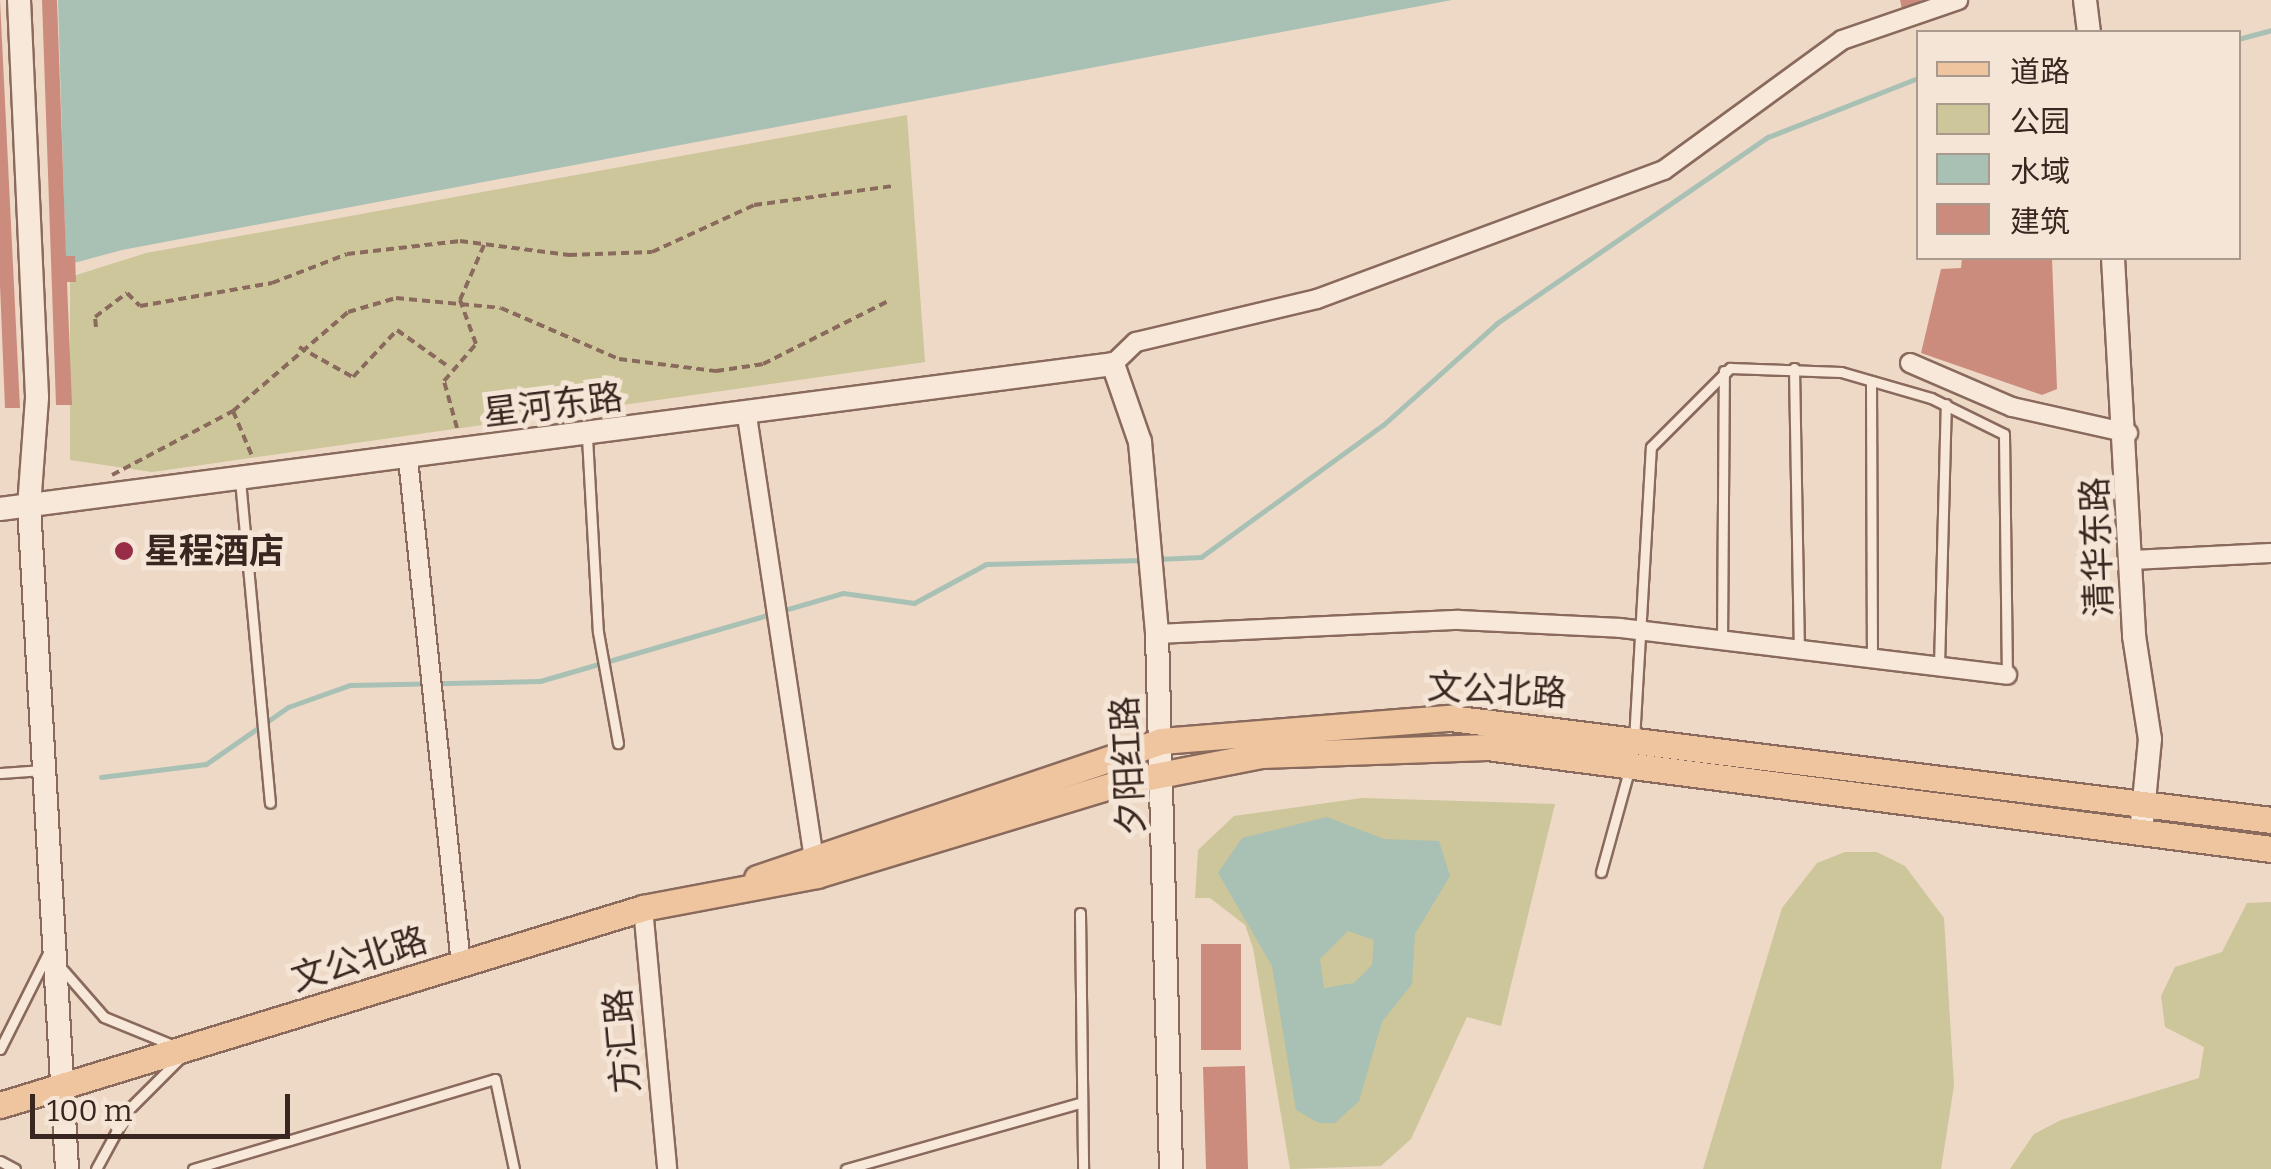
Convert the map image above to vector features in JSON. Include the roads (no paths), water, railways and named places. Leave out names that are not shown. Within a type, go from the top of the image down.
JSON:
[{"type":"main road","name":"文公北路","points":[[0,1105],[643,908],[740,888],[1161,740],[1450,718],[1634,736],[2271,820]]},
{"type":"main road","name":"文公北路","points":[[816,863],[1162,773],[1392,746],[1630,764],[2271,849]]},
{"type":"street","points":[[19,0],[37,398],[29,506],[58,1088],[67,1169]]},
{"type":"street","points":[[1112,364],[1136,342],[1317,300],[1664,170],[1842,40],[1958,0]]},
{"type":"street","points":[[2085,0],[2089,30]]},
{"type":"street","name":"清华东路","points":[[2113,260],[2128,432],[2132,560],[2150,739],[2142,833]]},
{"type":"street","name":"星河东路","points":[[0,509],[747,416],[1112,364]]},
{"type":"street","name":"夕阳红路","points":[[1112,364],[1140,442],[1157,634],[1172,1169]]},
{"type":"street","points":[[1910,364],[2012,407],[2128,432]]},
{"type":"street","points":[[747,416],[816,863]]},
{"type":"street","points":[[408,459],[460,964]]},
{"type":"street","points":[[2132,560],[2271,553]]},
{"type":"street","points":[[1157,634],[1460,620],[1642,632],[2007,675]]},
{"type":"street","name":"方汇路","points":[[643,908],[666,1169]]},
{"type":"lane","points":[[1794,368],[1799,652]]},
{"type":"lane","points":[[1602,872],[1634,736],[1650,447],[1724,371],[1794,368],[1871,381],[1946,404],[2004,434],[2011,448],[2007,675]]},
{"type":"lane","points":[[1722,644],[1724,371]]},
{"type":"lane","points":[[1871,381],[1872,660]]},
{"type":"lane","points":[[1939,668],[1946,404]]},
{"type":"lane","points":[[587,436],[600,652],[618,743]]},
{"type":"lane","points":[[247,479],[270,803]]},
{"type":"lane","points":[[0,773],[42,770]]},
{"type":"lane","points":[[1080,913],[1084,1169]]},
{"type":"lane","points":[[0,1049],[51,945],[104,1016],[192,1047],[128,1110],[96,1169]]},
{"type":"lane","points":[[193,1169],[495,1079],[514,1169]]},
{"type":"lane","points":[[846,1169],[1082,1102]]},
{"type":"lane","points":[[0,1160],[16,1169]]},
{"type":"water","points":[[0,0],[1452,0],[122,250],[0,283]]},
{"type":"water","points":[[1327,817],[1384,839],[1439,841],[1450,876],[1415,934],[1412,984],[1382,1022],[1359,1101],[1335,1123],[1319,1123],[1296,1110],[1272,966],[1218,873],[1242,838]],"holes":[[[1348,931],[1374,940],[1372,965],[1354,983],[1324,988],[1320,959]]]},
{"type":"waterway","points":[[2241,38],[2271,30]]},
{"type":"waterway","points":[[1158,559],[1201,557],[1383,425],[1497,323],[1768,137],[1916,79]]},
{"type":"waterway","points":[[101,777],[206,764],[288,707],[350,685],[540,681],[843,593],[914,603],[986,564],[1142,560]]},
{"type":"place","name":"星程酒店","points":[[124,551]]}]
